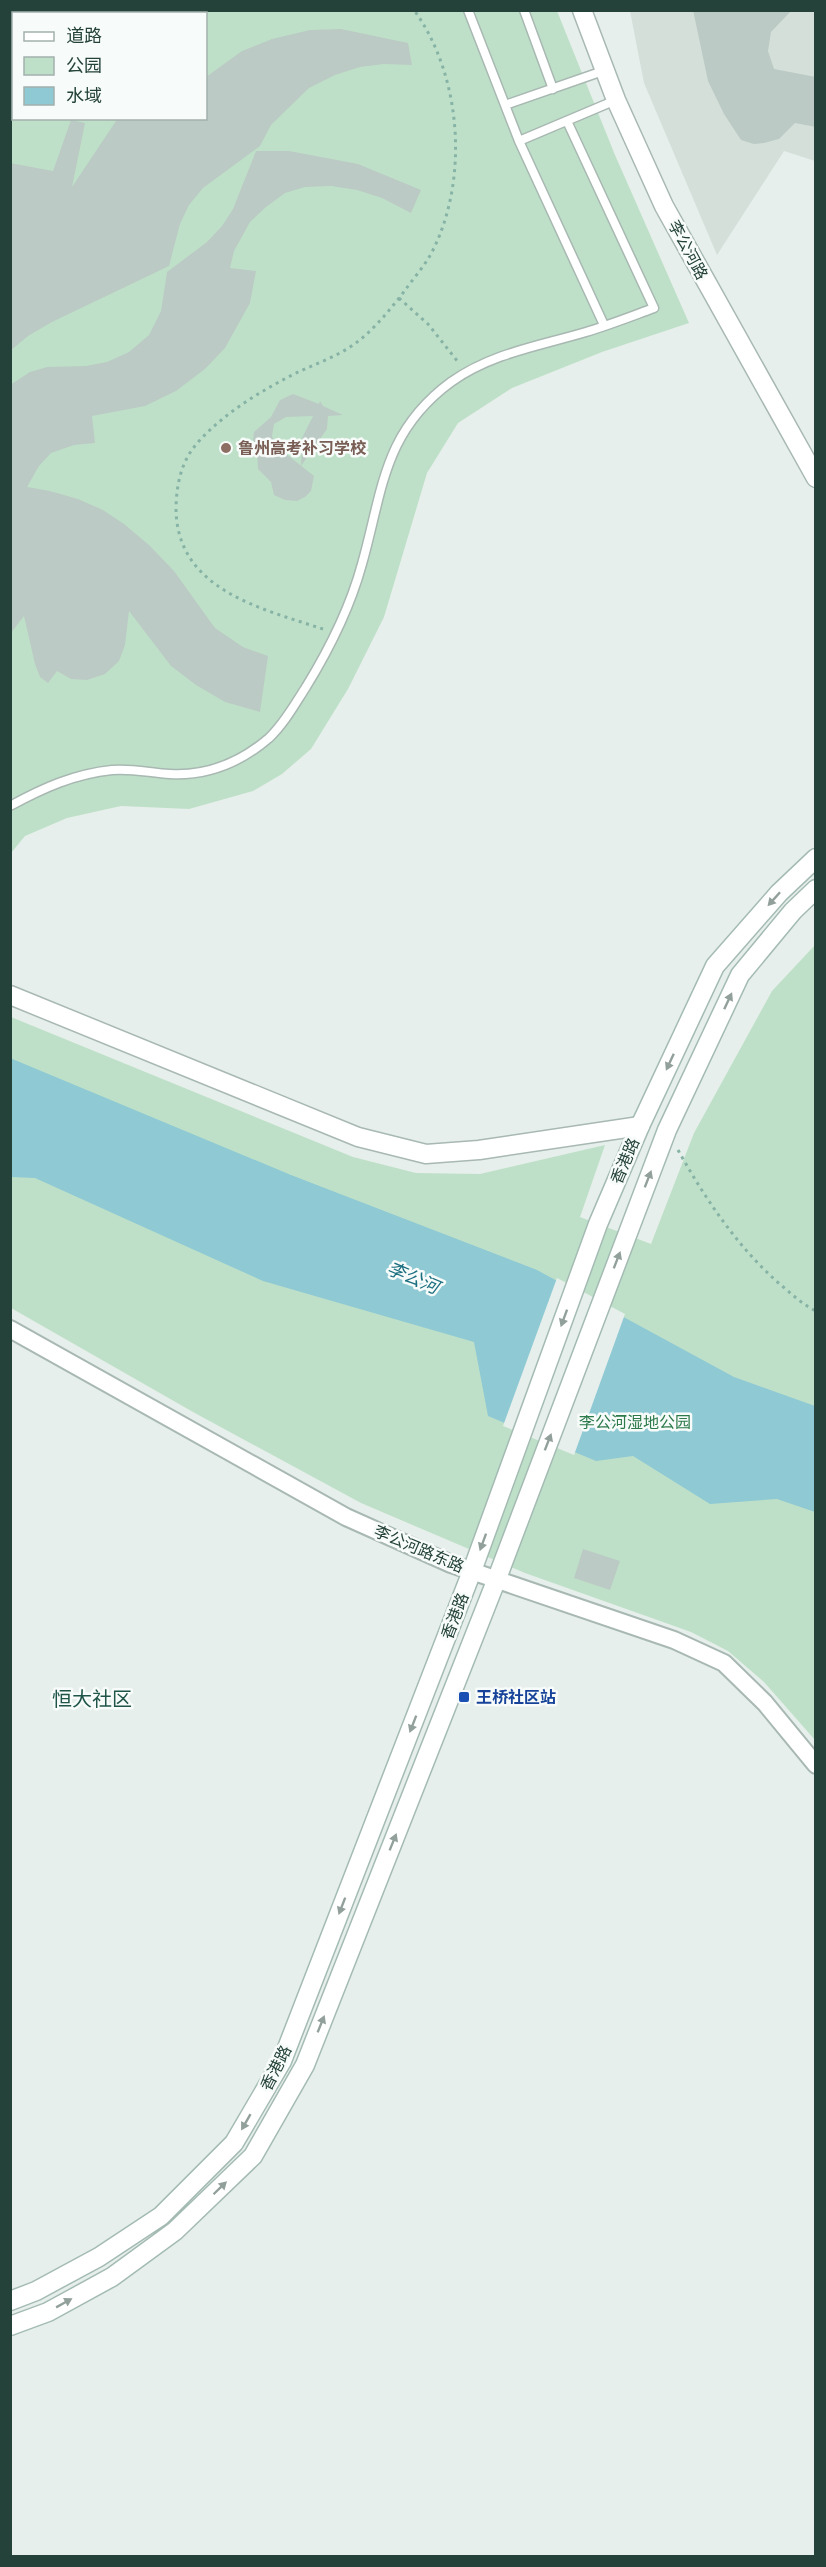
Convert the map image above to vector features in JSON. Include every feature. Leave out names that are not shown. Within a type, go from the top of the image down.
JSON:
[{"type":"main road","name":"李公河路","points":[[582,10],[603,71],[664,206],[816,478]]},
{"type":"main road","name":"香港路","points":[[10,2301],[36,2291],[99,2257],[161,2216],[234,2143],[282,2061],[472,1571],[597,1224],[640,1126],[715,966],[778,893],[816,858]]},
{"type":"main road","name":"香港路","points":[[10,2326],[48,2312],[112,2277],[175,2231],[253,2157],[305,2065],[496,1581],[667,1130],[740,975],[793,911],[816,889]]},
{"type":"main road","points":[[10,994],[358,1137],[426,1154],[479,1150],[640,1126]]},
{"type":"street","name":"李公河路东路","points":[[11,1330],[346,1517],[496,1581],[674,1640],[724,1664],[765,1703],[816,1765]]},
{"type":"lane","points":[[468,10],[519,141],[604,326]]},
{"type":"lane","points":[[524,10],[553,89]]},
{"type":"lane","points":[[505,105],[603,71]]},
{"type":"lane","points":[[519,141],[616,100]]},
{"type":"lane","points":[[10,806],[44,788],[79,775],[113,770],[200,774],[226,766],[249,754],[271,735],[291,711],[336,633],[362,565],[386,466],[406,429],[424,404],[465,374],[508,353],[604,326],[654,308],[567,121]]},
{"type":"path","points":[[336,633],[238,600],[214,584],[192,562],[181,541],[176,517],[177,485],[186,458],[199,441],[221,420],[274,384],[352,346],[386,315],[432,253],[444,221],[456,158],[456,129],[444,74],[433,43],[414,10]]},
{"type":"path","points":[[399,298],[428,324],[465,374]]},
{"type":"path","points":[[667,1130],[694,1179],[726,1227],[768,1274],[806,1306],[816,1311]]},
{"type":"shaded area","points":[[630,11],[815,11],[815,161],[784,151],[717,255],[644,83]]},
{"type":"green space","name":"鲁州高考补习学校","points":[[11,11],[557,11],[615,155],[689,323],[602,352],[512,388],[458,423],[427,473],[384,617],[348,689],[311,749],[282,774],[253,791],[189,809],[121,806],[67,818],[25,836],[11,853]]},
{"type":"green space","name":"李公河湿地公园","points":[[815,945],[815,1740],[764,1682],[728,1651],[691,1632],[525,1573],[361,1503],[193,1412],[11,1308],[11,1017],[353,1157],[416,1173],[480,1174],[605,1145],[580,1217],[651,1244],[694,1133],[772,991]]},
{"type":"water","name":"李公河","points":[[10,1058],[291,1175],[537,1270],[734,1377],[815,1406],[815,1512],[777,1499],[710,1504],[633,1456],[596,1461],[488,1416],[474,1342],[263,1281],[35,1178],[11,1177]]},
{"type":"pier","points":[[557,1278],[625,1314],[574,1455],[503,1426]]},
{"type":"building","points":[[693,10],[792,10],[771,32],[768,51],[774,69],[816,77],[816,127],[795,123],[779,139],[754,144],[741,140],[724,114],[708,81]]},
{"type":"building","points":[[341,29],[408,43],[412,65],[384,64],[360,67],[335,75],[309,88],[271,125],[260,146],[203,188],[189,205],[180,224],[169,266],[52,322],[28,336],[10,351],[10,163],[53,171],[71,120],[85,123],[72,187],[117,120],[207,120],[207,76],[242,51],[272,39],[310,30]]},
{"type":"building","points":[[256,151],[289,151],[358,164],[421,190],[411,213],[382,198],[357,190],[331,186],[305,187],[285,193],[266,207],[250,222],[234,251],[230,268],[256,271],[250,303],[225,348],[205,369],[176,391],[145,406],[92,416],[95,443],[74,445],[51,453],[39,466],[27,487],[78,499],[103,510],[124,524],[149,545],[174,571],[215,628],[243,647],[268,656],[260,712],[225,702],[196,685],[171,666],[129,611],[125,645],[119,661],[105,674],[87,680],[71,679],[57,671],[48,683],[40,677],[35,664],[24,616],[10,634],[10,385],[30,372],[47,367],[86,366],[107,362],[129,352],[149,335],[161,311],[167,272],[207,242],[222,226],[233,209]]},
{"type":"building","points":[[293,394],[319,404],[320,401],[323,406],[343,415],[328,416],[327,429],[301,466],[314,476],[311,491],[297,501],[285,500],[274,495],[271,482],[258,469],[253,439],[254,432],[271,417],[280,400]],"holes":[[[313,416],[302,438],[301,466],[276,446],[272,436],[274,424],[286,417]]]},
{"type":"building","points":[[583,1549],[620,1561],[610,1590],[574,1578]]},
{"type":"place","name":"鲁州高考补习学校","points":[[226,448]]},
{"type":"place","name":"王桥社区站","points":[[464,1697]]},
{"type":"district","name":"恒大社区","points":[[92,1699]]}]
